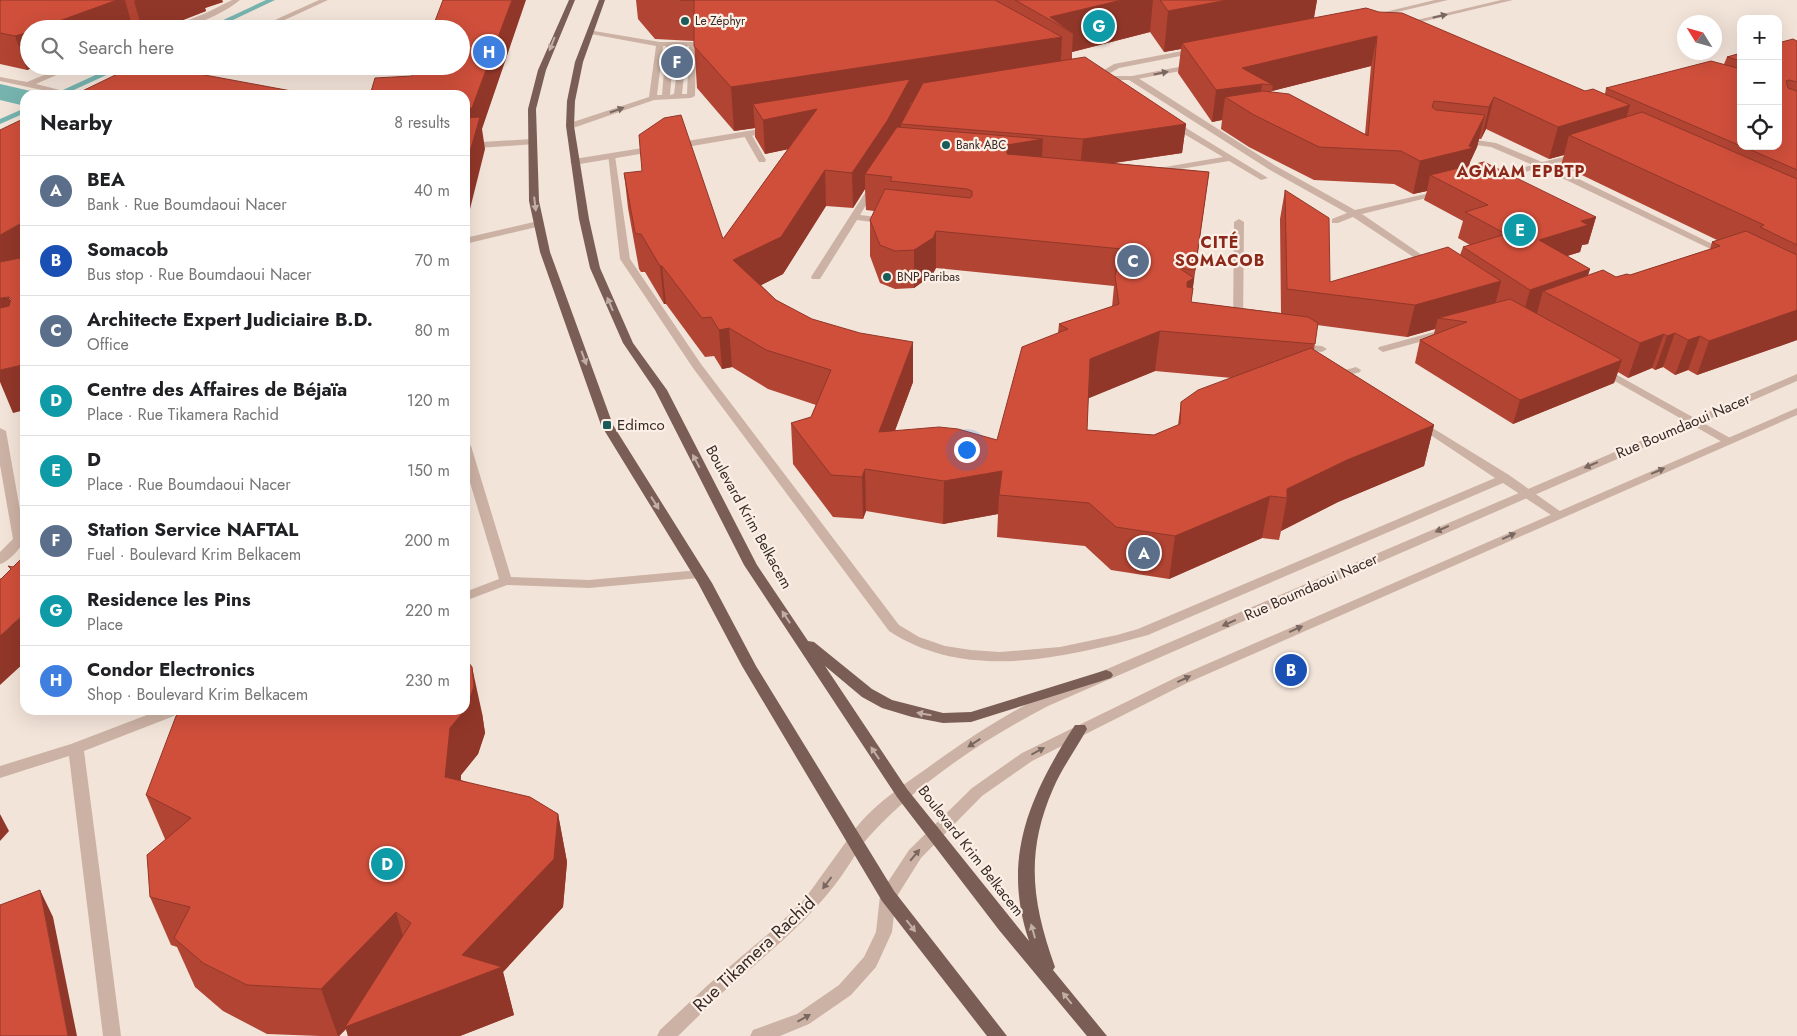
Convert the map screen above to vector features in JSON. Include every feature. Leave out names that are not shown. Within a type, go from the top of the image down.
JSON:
[{"type":"main road","points":[[572,0],[542,70],[532,109],[534,202],[538,224],[607,425],[700,574],[749,666],[854,843],[888,896],[998,1036]]},
{"type":"main road","name":"Boulevard Krim Belkacem","points":[[602,0],[577,71],[571,100],[570,126],[574,162],[595,268],[628,343],[661,390],[751,565],[902,793],[1005,925],[1098,1036]]},
{"type":"main road","points":[[798,636],[867,693],[887,704],[904,710],[943,718],[971,717],[1106,675]]},
{"type":"main road","points":[[1049,977],[1029,915],[1025,886],[1026,857],[1030,830],[1037,804],[1047,780],[1080,729]]},
{"type":"street","points":[[195,20],[209,15],[237,0]]},
{"type":"street","points":[[311,0],[323,1]]},
{"type":"street","points":[[1379,24],[1364,18],[1446,0]]},
{"type":"street","points":[[1396,26],[1510,0]]},
{"type":"street","points":[[279,20],[323,1]]},
{"type":"street","points":[[570,126],[653,98],[691,96],[693,44],[660,44],[591,32]]},
{"type":"street","points":[[653,98],[660,44]]},
{"type":"street","points":[[666,97],[670,44]]},
{"type":"street","points":[[678,96],[684,44]]},
{"type":"street","points":[[1091,78],[1109,69],[1128,63],[1207,48]]},
{"type":"street","points":[[1091,78],[1132,78],[1202,64]]},
{"type":"street","points":[[28,85],[52,75]]},
{"type":"street","points":[[146,83],[162,75]]},
{"type":"street","points":[[1091,78],[1111,87]]},
{"type":"street","points":[[1132,78],[1273,168],[1354,213],[1442,272]]},
{"type":"street","points":[[1,81],[52,90]]},
{"type":"street","points":[[1159,116],[1264,178]]},
{"type":"street","points":[[1183,130],[1224,124]]},
{"type":"street","points":[[574,162],[776,129]]},
{"type":"street","points":[[747,134],[762,160]]},
{"type":"street","points":[[1457,140],[1493,145],[1544,166],[1739,260]]},
{"type":"street","points":[[470,146],[532,142]]},
{"type":"street","points":[[1487,180],[1544,166],[1590,151]]},
{"type":"street","points":[[611,156],[624,259],[697,366],[894,628],[916,642],[946,651],[982,655],[1064,652],[1104,644],[1143,632],[1505,478]]},
{"type":"street","points":[[1146,174],[1232,158]]},
{"type":"street","points":[[816,277],[878,179]]},
{"type":"street","points":[[1335,221],[1354,213],[1449,189]]},
{"type":"street","points":[[853,217],[900,222]]},
{"type":"street","points":[[1238,327],[1239,222]]},
{"type":"street","points":[[470,239],[538,224]]},
{"type":"street","points":[[1704,258],[1722,251]]},
{"type":"street","points":[[1383,349],[1458,328]]},
{"type":"street","points":[[1288,344],[1320,354]]},
{"type":"street","points":[[1590,363],[1728,441]]},
{"type":"street","points":[[1331,367],[1358,385]]},
{"type":"street","points":[[1342,374],[1356,370]]},
{"type":"street","name":"Rue Boumdaoui Nacer","points":[[854,843],[879,813],[902,793],[968,746],[1011,719],[1106,675],[1208,633],[1526,492],[1797,377]]},
{"type":"street","name":"Rue Boumdaoui Nacer","points":[[888,896],[915,854],[984,787],[1027,757],[1182,680],[1797,411]]},
{"type":"street","points":[[1407,416],[1558,514]]},
{"type":"street","points":[[0,431],[20,530]]},
{"type":"street","points":[[470,462],[506,581]]},
{"type":"street","points":[[0,560],[20,542]]},
{"type":"street","points":[[470,594],[506,581],[589,584],[700,574]]},
{"type":"street","points":[[0,772],[76,748],[161,715]]},
{"type":"street","points":[[76,748],[112,1036]]},
{"type":"street","name":"Rue Tikamera Rachid","points":[[666,1036],[715,989],[779,936],[810,905],[854,843]]},
{"type":"street","points":[[758,1036],[804,1019],[845,990],[870,962],[884,932],[888,896]]},
{"type":"building","points":[[0,0],[117,0],[62,20],[20,20],[20,35],[15,36],[0,33]]},
{"type":"building","points":[[443,0],[512,0],[472,108],[470,108],[470,90],[371,90],[375,78],[412,75],[470,75],[470,20],[435,20]]},
{"type":"building","points":[[694,0],[995,0],[1062,37],[731,87],[694,46]]},
{"type":"building","points":[[1015,0],[1122,0],[1050,17],[1073,33]]},
{"type":"building","points":[[1160,0],[1228,0],[1168,11]]},
{"type":"building","points":[[1366,8],[1379,12],[1402,13],[1585,91],[1593,89],[1630,105],[1558,127],[1494,97],[1489,107],[1434,101],[1432,107],[1436,110],[1485,115],[1469,146],[1473,148],[1420,161],[1401,151],[1319,147],[1254,115],[1225,97],[1263,91],[1289,94],[1368,136],[1377,36],[1242,68],[1273,85],[1262,84],[1216,90],[1182,43]]},
{"type":"building","points":[[1793,39],[1797,41],[1797,82],[1786,81],[1788,88],[1797,91],[1797,170],[1751,150],[1782,150],[1782,42]]},
{"type":"building","points":[[1737,54],[1737,60],[1727,57]]},
{"type":"building","points":[[1085,57],[1186,124],[1083,139],[901,124],[923,83]]},
{"type":"building","points":[[1711,61],[1737,68],[1737,144],[1606,88]]},
{"type":"building","points":[[115,75],[205,75],[286,90],[84,90]]},
{"type":"building","points":[[910,79],[887,121],[852,173],[825,170],[781,237],[733,260],[776,300],[812,319],[860,333],[913,342],[879,432],[939,427],[958,429],[997,440],[1022,347],[1068,329],[1059,324],[1119,304],[1115,276],[1122,249],[936,231],[933,238],[914,250],[895,251],[880,245],[870,220],[885,189],[970,198],[972,196],[972,191],[967,189],[890,181],[892,177],[865,174],[897,127],[1043,139],[1007,145],[1007,154],[1209,172],[1195,270],[1179,268],[1194,278],[1187,282],[1187,287],[1193,288],[1191,302],[1308,317],[1318,323],[1315,344],[1160,331],[1090,359],[1087,430],[1154,435],[1180,424],[1181,402],[1198,390],[1311,348],[1434,425],[1347,460],[1287,489],[1287,498],[1270,496],[1175,536],[1116,527],[1089,503],[999,495],[1002,471],[944,481],[865,469],[862,477],[831,475],[791,423],[811,417],[831,370],[766,350],[729,328],[719,330],[711,317],[702,318],[662,266],[660,266],[641,234],[635,232],[624,173],[642,171],[639,135],[664,118],[681,115],[723,239],[817,109],[763,120],[753,104]]},
{"type":"building","points":[[1642,112],[1797,179],[1797,245],[1760,227],[1764,225],[1569,135]]},
{"type":"building","points":[[480,117],[470,152],[470,118]]},
{"type":"building","points":[[20,120],[20,224],[0,235],[0,130]]},
{"type":"building","points":[[1484,162],[1596,217],[1581,221],[1588,225],[1539,240],[1590,269],[1530,290],[1463,247],[1506,234],[1465,212],[1488,205],[1430,175]]},
{"type":"building","points":[[1285,190],[1329,218],[1330,282],[1448,247],[1501,281],[1415,305],[1287,289]]},
{"type":"building","points":[[1746,231],[1797,255],[1797,310],[1709,341],[1700,336],[1688,340],[1675,333],[1667,336],[1664,334],[1640,343],[1543,291],[1603,270],[1616,277],[1630,275],[1720,246],[1712,242]]},
{"type":"building","points":[[20,258],[20,365],[0,370],[0,308],[9,306],[11,299],[9,297],[0,298],[0,262]]},
{"type":"building","points":[[1510,299],[1622,360],[1520,400],[1420,340],[1467,322],[1438,318]]},
{"type":"building","points":[[20,560],[20,618],[0,636],[0,579],[11,569],[8,566],[13,567]]},
{"type":"building","points":[[470,664],[472,667],[474,686],[470,698]]},
{"type":"building","points":[[461,715],[450,728],[445,777],[530,797],[558,814],[554,859],[462,955],[502,967],[345,1027],[411,923],[396,912],[321,989],[247,985],[203,963],[174,938],[190,907],[150,897],[147,855],[191,818],[146,795],[176,716]]},
{"type":"building","points":[[40,890],[68,1036],[0,1036],[0,905]]},
{"type":"waterway","points":[[227,20],[272,0]]},
{"type":"waterway","points":[[67,90],[102,75]]},
{"type":"waterway","points":[[0,92],[20,97]]},
{"type":"waterway","points":[[0,122],[20,112]]},
{"type":"place","name":"Le Zéphyr","points":[[685,21]]},
{"type":"place","name":"Residence les Pins","points":[[1099,26]]},
{"type":"place","name":"Condor Electronics","points":[[489,52]]},
{"type":"place","name":"Station Service NAFTAL","points":[[677,62]]},
{"type":"place","name":"Bank ABC","points":[[946,145]]},
{"type":"place","name":"D","points":[[1520,230]]},
{"type":"place","name":"Architecte Expert Judiciaire B.D.","points":[[1133,261]]},
{"type":"place","name":"BNP Paribas","points":[[887,277]]},
{"type":"place","name":"Edimco","points":[[607,425]]},
{"type":"place","name":"BEA","points":[[1144,553]]},
{"type":"place","name":"Somacob","points":[[1291,670]]},
{"type":"place","name":"Centre des Affaires de Béjaïa","points":[[387,864]]},
{"type":"district","name":"AGMAM EPBTP","points":[[1521,171]]},
{"type":"district","name":"CITÉ SOMACOB","points":[[1220,251]]}]
